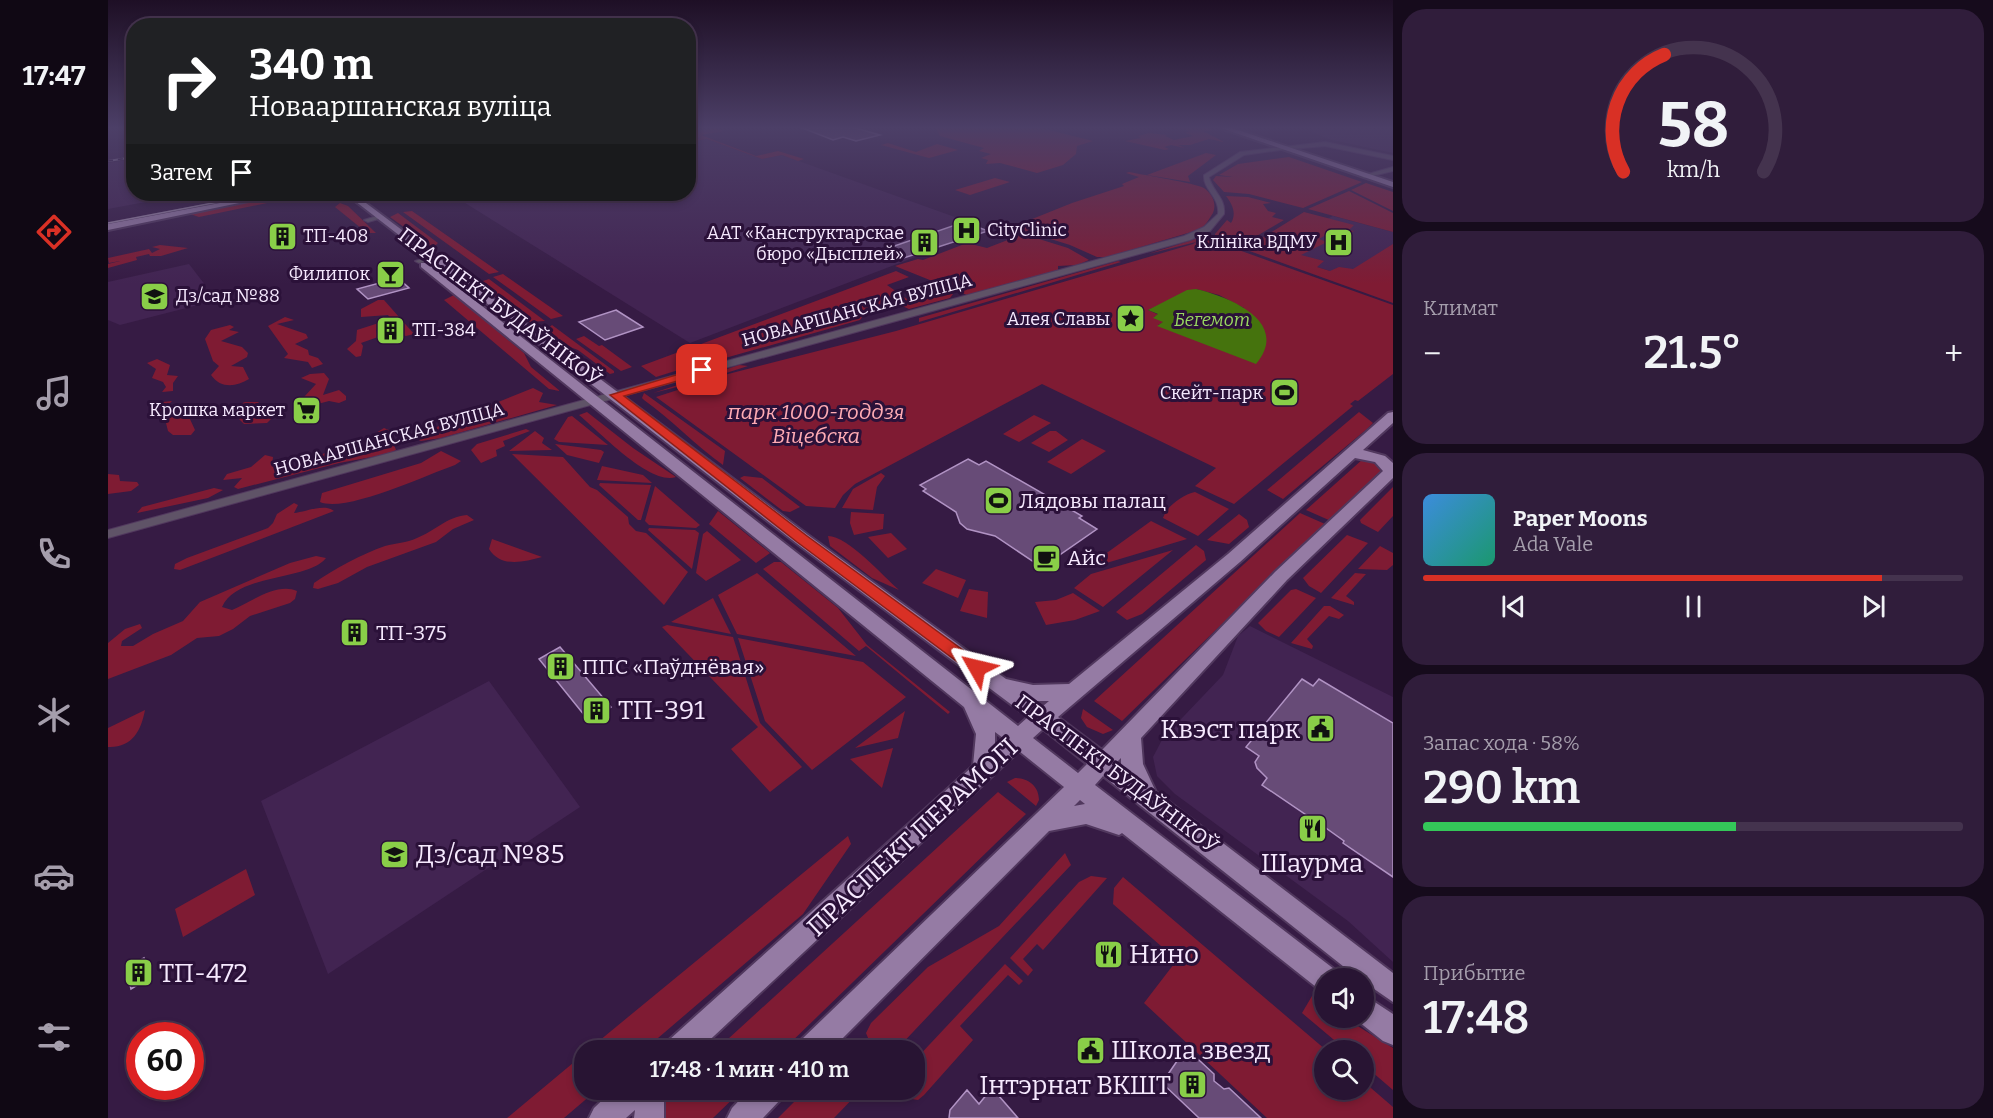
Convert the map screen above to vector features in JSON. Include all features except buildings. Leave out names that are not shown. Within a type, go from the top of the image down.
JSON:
[{"type":"main road","points":[[1374,179],[1393,185]]},
{"type":"main road","points":[[110,223],[209,201]]},
{"type":"main road","points":[[110,223],[237,201]]},
{"type":"main road","name":"ПРАСПЕКТ БУДАЎНІКОЎ","points":[[350,201],[368,220],[594,402],[1314,969]]},
{"type":"main road","name":"ПРАСПЕКТ БУДАЎНІКОЎ","points":[[353,201],[380,217],[802,539],[1043,717],[1393,989]]},
{"type":"main road","name":"ПРАСПЕКТ ПЕРАМОГІ","points":[[690,1040],[1018,738],[1234,558],[1393,416]]},
{"type":"main road","points":[[1364,442],[1392,467]]},
{"type":"main road","points":[[1350,454],[1379,459],[1392,467]]},
{"type":"main road","points":[[821,1040],[1131,735],[1281,576],[1392,467]]},
{"type":"main road","points":[[993,681],[1020,692],[1072,692]]},
{"type":"main road","points":[[971,700],[986,734],[983,770]]},
{"type":"main road","points":[[1131,735],[1131,765],[1140,782],[1158,805]]},
{"type":"main road","points":[[1044,821],[1086,814],[1136,831]]},
{"type":"main road","points":[[1374,1016],[1393,1031]]},
{"type":"main road","points":[[604,1118],[624,1100]]},
{"type":"main road","points":[[649,1118],[650,1100]]},
{"type":"main road","points":[[742,1118],[760,1100]]},
{"type":"street","name":"НОВААРШАНСКАЯ ВУЛІЦА","points":[[108,534],[1138,252],[1202,232],[1217,222],[1223,206],[1206,179]]},
{"type":"street","points":[[368,220],[380,217]]},
{"type":"street","points":[[419,261],[433,258]]},
{"type":"street","points":[[452,287],[466,283]]},
{"type":"street","points":[[511,335],[528,330]]},
{"type":"shaded area","points":[[108,179],[126,179],[126,201],[151,201],[108,209]]},
{"type":"shaded area","points":[[696,179],[849,179],[966,221],[939,230],[960,240],[690,343],[462,201],[696,201]]},
{"type":"shaded area","name":"Клініка ВДМУ","points":[[1333,216],[1393,232],[1393,253],[1353,278],[1264,251]]},
{"type":"shaded area","name":"Дз/сад №88","points":[[189,264],[206,286],[198,305],[120,325],[108,320],[108,282]]},
{"type":"shaded area","points":[[1250,626],[1393,697],[1393,962],[1348,921],[1175,794],[1157,776],[1153,757],[1163,738],[1223,675],[1238,636]]},
{"type":"shaded area","name":"Дз/сад №85","points":[[489,681],[580,807],[328,974],[261,801]]},
{"type":"green space","points":[[991,179],[1010,182],[970,195],[955,190]]},
{"type":"green space","points":[[1134,179],[1166,179],[1199,186],[1204,188],[1213,199],[1213,213],[1205,225],[1198,230],[1107,257],[1097,257],[1070,245],[1012,227],[1072,203],[1124,186],[1122,184]]},
{"type":"green space","points":[[1173,179],[1189,179],[1190,182]]},
{"type":"green space","points":[[1354,179],[1362,182],[1303,208],[1249,194],[1224,192],[1213,180]]},
{"type":"green space","points":[[1366,183],[1393,192],[1393,211],[1351,190]]},
{"type":"green space","points":[[1349,191],[1393,213],[1393,232],[1308,209]]},
{"type":"green space","points":[[1226,196],[1248,197],[1271,203],[1263,204],[1268,211],[1276,213],[1272,217],[1284,220],[1238,247],[1215,237],[1227,220],[1231,223],[1234,216]]},
{"type":"green space","points":[[254,201],[276,201],[199,217],[190,214]]},
{"type":"green space","points":[[340,203],[348,206],[376,233],[367,233],[335,207]]},
{"type":"green space","points":[[412,211],[499,272],[489,274],[403,212]]},
{"type":"green space","points":[[1304,212],[1354,225],[1349,230],[1354,231],[1339,240],[1324,236],[1319,239],[1327,242],[1301,255],[1324,261],[1317,267],[1330,271],[1339,267],[1353,269],[1393,244],[1393,303],[1244,249]]},
{"type":"green space","points":[[398,213],[438,243],[433,248],[390,217]]},
{"type":"green space","points":[[1023,234],[1068,248],[1089,260],[1077,265],[1058,266],[1058,270],[967,295],[895,266],[918,259],[923,260],[967,243],[987,248]]},
{"type":"green space","name":"парк 1000-годдзя Віцебска","points":[[1205,236],[1205,238],[1393,305],[1393,374],[1358,401],[1355,400],[1350,404],[1353,406],[1234,504],[1195,486],[1216,468],[1042,384],[855,484],[843,495],[835,508],[806,506],[656,397],[690,386],[689,384],[653,393],[739,365],[748,366],[701,381],[896,331],[1196,242],[1148,254]],"holes":[[[1196,289],[1219,295],[1244,308],[1158,325],[1164,322],[1154,317],[1159,315],[1148,310]]]},
{"type":"green space","points":[[160,245],[188,248],[161,256],[150,256],[149,254],[136,257],[137,260],[108,268],[108,264],[120,261],[109,263],[108,258],[149,249],[152,253],[160,249],[152,247]]},
{"type":"green space","points":[[1121,262],[919,322],[919,318]]},
{"type":"green space","points":[[896,271],[909,277],[887,285],[907,299],[940,289],[953,294],[950,298],[909,309],[894,304],[882,304],[871,309],[860,320],[704,364],[685,350]]},
{"type":"green space","points":[[503,274],[563,316],[551,319],[493,277]]},
{"type":"green space","points":[[489,279],[545,321],[529,322],[479,285],[480,282]]},
{"type":"green space","points":[[454,295],[524,353],[531,367],[560,391],[549,389],[444,300]]},
{"type":"green space","points":[[378,300],[384,300],[414,334],[406,336],[400,334],[395,326],[376,330],[378,337],[361,343],[363,346],[361,356],[356,357],[347,349],[356,341],[357,330],[391,319],[388,315],[361,317],[361,309]]},
{"type":"green space","points":[[285,317],[294,320],[277,324],[306,334],[308,338],[295,344],[308,350],[309,355],[318,358],[323,364],[312,368],[308,362],[284,358],[288,354],[268,326]]},
{"type":"green space","points":[[230,325],[234,327],[229,330],[239,332],[221,341],[242,347],[248,353],[247,357],[231,366],[243,367],[249,379],[239,384],[224,385],[211,375],[219,366],[213,361],[205,339],[211,330]]},
{"type":"green space","points":[[552,325],[614,373],[610,374],[578,350],[551,340],[543,333]]},
{"type":"green space","points":[[584,336],[599,346],[602,345],[632,367],[621,371],[576,339]]},
{"type":"green space","points":[[676,353],[688,362],[688,367],[656,377],[641,366]]},
{"type":"green space","points":[[157,359],[170,365],[167,375],[178,376],[173,383],[173,391],[162,392],[166,387],[163,382],[152,378],[156,369],[147,363]]},
{"type":"green space","points":[[324,373],[329,379],[323,395],[339,390],[346,396],[346,400],[339,403],[329,401],[314,405],[304,397],[316,384],[301,378],[310,374]]},
{"type":"green space","points":[[533,388],[543,393],[539,402],[557,405],[441,438],[421,441],[412,437]]},
{"type":"green space","points":[[644,393],[725,451],[723,465],[644,400],[642,398]]},
{"type":"green space","points":[[172,401],[165,408],[189,417],[195,430],[191,435],[173,435],[168,431],[165,419],[154,411],[163,402]]},
{"type":"green space","points":[[245,402],[258,402],[260,404],[254,411],[254,415],[265,414],[272,418],[267,423],[244,424],[236,416],[233,407]]},
{"type":"green space","points":[[587,412],[633,448],[676,477],[665,478],[639,466],[579,415]]},
{"type":"green space","points":[[1359,412],[1373,423],[1367,429],[1283,499],[1267,490]]},
{"type":"green space","points":[[1034,415],[1051,423],[1019,442],[1003,434]]},
{"type":"green space","points":[[572,416],[608,445],[559,442],[554,439],[568,417]]},
{"type":"green space","points":[[384,428],[393,432],[386,442],[394,445],[396,450],[388,454],[339,463],[238,489],[234,487],[242,478],[223,480],[227,474],[251,467],[265,455],[273,457],[272,465],[279,470],[296,466],[356,439],[363,441],[356,451],[364,452],[372,447],[376,433]]},
{"type":"green space","points":[[526,429],[530,431],[503,441],[505,446],[496,450],[497,456],[481,463],[471,450],[477,444]]},
{"type":"green space","points":[[535,431],[544,438],[542,443],[552,450],[509,451]]},
{"type":"green space","points":[[1050,431],[1056,431],[1068,440],[1049,452],[1031,443]]},
{"type":"green space","points":[[1082,439],[1106,451],[1071,474],[1047,462]]},
{"type":"green space","points":[[555,444],[604,452],[599,463],[567,455]]},
{"type":"green space","points":[[441,451],[461,461],[366,498],[332,504],[320,502],[322,493],[421,463]]},
{"type":"green space","points":[[512,454],[563,457],[590,487],[597,490],[628,517],[629,524],[636,531],[646,533],[688,572],[664,605]]},
{"type":"green space","points":[[1363,459],[1373,460],[1386,468],[1331,521],[1306,510]]},
{"type":"green space","points":[[602,466],[643,475],[652,483],[597,480]]},
{"type":"green space","points":[[881,473],[885,476],[877,487],[873,510],[842,508],[853,489]]},
{"type":"green space","points":[[108,474],[119,475],[120,481],[137,482],[139,485],[131,491],[108,494]]},
{"type":"green space","points":[[744,476],[762,478],[800,507],[790,512],[783,511],[740,478]]},
{"type":"green space","points":[[600,483],[651,485],[641,520],[638,520],[599,485]]},
{"type":"green space","points":[[655,486],[700,525],[696,528],[649,525],[645,521]]},
{"type":"green space","points":[[1393,487],[1393,516],[1378,532],[1361,523],[1360,520]]},
{"type":"green space","points":[[214,488],[223,490],[208,498],[137,513],[142,507]]},
{"type":"green space","points":[[1195,492],[1229,509],[1198,536],[1163,518],[1176,502]]},
{"type":"green space","points":[[294,503],[298,505],[294,513],[320,508],[334,511],[180,570],[174,569],[175,564],[187,558],[268,528],[277,514]]},
{"type":"green space","points":[[718,511],[770,553],[756,563],[709,524]]},
{"type":"green space","points":[[851,512],[884,514],[883,529],[854,535],[850,523]]},
{"type":"green space","points":[[1300,513],[1325,524],[1122,721],[1094,701]]},
{"type":"green space","points":[[1239,514],[1247,520],[1249,527],[1229,544],[1207,540]]},
{"type":"green space","points":[[467,515],[474,520],[453,529],[436,542],[367,567],[338,583],[318,589],[313,588],[314,583],[339,567],[385,546],[413,540],[453,518]]},
{"type":"green space","points":[[1151,521],[1187,539],[1103,564],[1097,560]]},
{"type":"green space","points":[[649,528],[695,530],[699,533],[692,569],[648,530]]},
{"type":"green space","points":[[707,531],[741,560],[706,581],[696,573],[703,534]]},
{"type":"green space","points":[[891,533],[907,549],[888,558],[868,537]]},
{"type":"green space","points":[[1347,535],[1368,543],[1321,593],[1309,586],[1303,578]]},
{"type":"green space","points":[[828,536],[845,542],[855,549],[899,590],[872,578],[830,546]]},
{"type":"green space","points":[[492,539],[542,557],[520,562],[500,559],[489,549]]},
{"type":"green space","points":[[1196,545],[1204,551],[1206,560],[1142,614],[1127,620],[1116,612]]},
{"type":"green space","points":[[1380,546],[1393,553],[1393,565],[1387,570],[1358,569]]},
{"type":"green space","points":[[1173,550],[1103,607],[1074,588],[1091,574]]},
{"type":"green space","points":[[316,556],[326,558],[304,571],[242,588],[230,596],[222,607],[232,610],[264,594],[281,589],[297,591],[295,599],[290,603],[250,616],[219,636],[197,638],[171,655],[108,679],[108,643],[125,629],[140,624],[142,628],[122,641],[121,646],[133,646],[183,621],[200,602],[290,563]]},
{"type":"green space","points":[[774,562],[781,562],[838,608],[867,645],[950,712],[948,714],[866,646],[859,651],[763,569]]},
{"type":"green space","points":[[936,569],[966,580],[958,598],[922,583]]},
{"type":"green space","points":[[757,573],[856,656],[737,634],[718,595]]},
{"type":"green space","points":[[1355,573],[1366,574],[1346,596],[1354,602],[1354,605],[1331,598]]},
{"type":"green space","points":[[969,589],[988,592],[987,618],[960,611]]},
{"type":"green space","points":[[1296,589],[1316,598],[1279,637],[1266,631],[1258,623],[1291,590]]},
{"type":"green space","points":[[1073,593],[1100,611],[1075,620],[1046,625],[1035,602],[1056,600]]},
{"type":"green space","points":[[713,598],[731,634],[671,622]]},
{"type":"green space","points":[[1324,606],[1330,606],[1344,615],[1339,619],[1329,616],[1307,639],[1313,646],[1312,649],[1291,643]]},
{"type":"green space","points":[[667,625],[733,637],[760,723],[802,767],[770,792],[731,749],[758,727],[662,627]]},
{"type":"green space","points":[[738,638],[863,662],[906,697],[812,770],[765,721]]},
{"type":"green space","points":[[1083,709],[1113,730],[1103,734],[1087,727],[1081,718]]},
{"type":"green space","points":[[145,710],[141,725],[134,737],[123,745],[108,747],[108,728]]},
{"type":"green space","points":[[905,711],[898,738],[855,748]]},
{"type":"green space","points":[[893,748],[882,788],[850,759]]},
{"type":"green space","points":[[1015,778],[1024,779],[1035,787],[1039,795],[1036,806],[1007,782]]},
{"type":"green space","points":[[998,792],[1026,814],[793,1040],[727,1040]]},
{"type":"green space","points":[[848,836],[851,844],[803,914],[656,1040],[600,1040]]},
{"type":"green space","points":[[1065,853],[1071,865],[905,1040],[869,1040],[866,1033],[871,1023],[928,967],[999,926]]},
{"type":"green space","points":[[246,869],[255,895],[183,937],[175,909]]},
{"type":"green space","points":[[1091,876],[1107,878],[1043,950],[1037,944],[1023,959],[1033,970],[1028,976],[1010,958],[1079,882]]},
{"type":"green space","points":[[1123,877],[1314,1040],[1314,1100],[1374,1100],[1374,1091],[1393,1107],[1393,1118],[1267,1118],[1144,1003],[1177,960],[1113,904],[1114,888]]},
{"type":"green space","points":[[1005,964],[1023,981],[1019,985],[1008,975],[960,1026],[973,1040],[925,1094],[925,1049]]},
{"type":"green space","points":[[1312,996],[1314,997],[1314,1023],[1302,1013]]},
{"type":"green space","points":[[1320,1028],[1361,1028],[1393,1048],[1393,1090],[1374,1074],[1374,1040],[1334,1040]]},
{"type":"green space","points":[[574,1062],[574,1100],[585,1100],[564,1118],[507,1118]]},
{"type":"green space","points":[[665,1100],[732,1100],[713,1118],[663,1118]]},
{"type":"green space","points":[[796,1100],[851,1100],[834,1118],[778,1118]]},
{"type":"water","name":"Бегемот","points":[[1196,289],[1239,305],[1261,324],[1266,336],[1265,349],[1256,364],[1157,326],[1163,322],[1153,318],[1158,314],[1148,310],[1187,290]]},
{"type":"tram line","points":[[108,223],[223,201]]},
{"type":"place","name":"CityClinic","points":[[966,230]]},
{"type":"place","name":"ТП-408","points":[[282,236]]},
{"type":"place","name":"Клініка ВДМУ","points":[[1338,242]]},
{"type":"place","name":"ААТ «Канструктарскае бюро «Дысплей»","points":[[925,243]]},
{"type":"place","name":"Филипок","points":[[391,274]]},
{"type":"place","name":"Дз/сад №88","points":[[155,296]]},
{"type":"place","name":"Алея Славы","points":[[1131,319]]},
{"type":"place","name":"ТП-384","points":[[391,330]]},
{"type":"place","name":"Скейт-парк","points":[[1284,393]]},
{"type":"place","name":"Крошка маркет","points":[[306,410]]},
{"type":"place","name":"Лядовы палац","points":[[998,501]]},
{"type":"place","name":"Айс","points":[[1046,558]]},
{"type":"place","name":"ТП-375","points":[[355,633]]},
{"type":"place","name":"ППС «Паўднёвая»","points":[[561,667]]},
{"type":"place","name":"ТП-391","points":[[597,710]]},
{"type":"place","name":"Квэст парк","points":[[1321,729]]},
{"type":"place","name":"Шаурма","points":[[1312,829]]},
{"type":"place","name":"Дз/сад №85","points":[[395,854]]},
{"type":"place","name":"Нино","points":[[1108,954]]},
{"type":"place","name":"ТП-472","points":[[138,973]]},
{"type":"place","name":"Школа звезд","points":[[1090,1050]]},
{"type":"place","name":"Інтэрнат ВКШТ","points":[[1192,1085]]},
{"type":"route","points":[[702,370],[616,395],[802,539],[977,668]]}]
